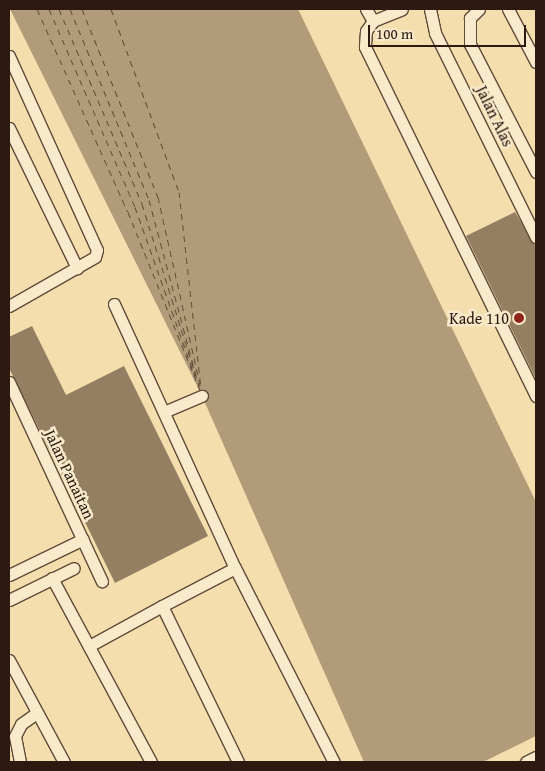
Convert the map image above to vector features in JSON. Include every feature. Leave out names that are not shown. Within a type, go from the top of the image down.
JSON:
[{"type":"lane","points":[[366,9],[373,21]]},
{"type":"lane","points":[[402,9],[373,21],[366,31],[365,47],[536,396]]},
{"type":"lane","name":"Jalan Alas","points":[[430,9],[435,33],[536,237]]},
{"type":"lane","points":[[479,9],[470,18],[470,44],[536,172]]},
{"type":"lane","points":[[508,9],[536,62]]},
{"type":"lane","points":[[9,56],[96,241],[96,257],[9,306]]},
{"type":"lane","points":[[9,128],[77,268]]},
{"type":"lane","points":[[114,304],[166,410],[234,568],[334,762]]},
{"type":"lane","name":"Jalan Panaitan","points":[[9,382],[12,395],[102,581]]},
{"type":"lane","points":[[166,410],[202,396]]},
{"type":"lane","points":[[9,576],[83,540]]},
{"type":"lane","points":[[9,600],[74,568]]},
{"type":"lane","points":[[88,646],[234,568]]},
{"type":"lane","points":[[52,578],[151,762]]},
{"type":"lane","points":[[162,606],[238,762]]},
{"type":"lane","points":[[9,660],[64,762]]},
{"type":"lane","points":[[20,762],[15,736],[21,724],[37,713]]},
{"type":"lane","points":[[526,762],[536,757]]},
{"type":"shaded area","points":[[10,9],[298,9],[536,502],[536,736],[483,762],[364,762],[202,396]]},
{"type":"building","name":"Kade 110","points":[[515,212],[536,247],[536,379],[466,236]]},
{"type":"building","points":[[32,326],[66,395],[124,366],[208,536],[115,583],[9,368],[9,337]]},
{"type":"ferry route","points":[[37,9],[128,212],[200,390]]},
{"type":"ferry route","points":[[49,9],[135,207],[195,376]]},
{"type":"ferry route","points":[[59,9],[142,204],[199,386]]},
{"type":"ferry route","points":[[70,9],[149,200],[196,376]]},
{"type":"ferry route","points":[[82,9],[158,197],[201,390]]},
{"type":"ferry route","points":[[111,9],[179,192],[201,388]]},
{"type":"place","name":"Kade 110","points":[[519,318]]}]
